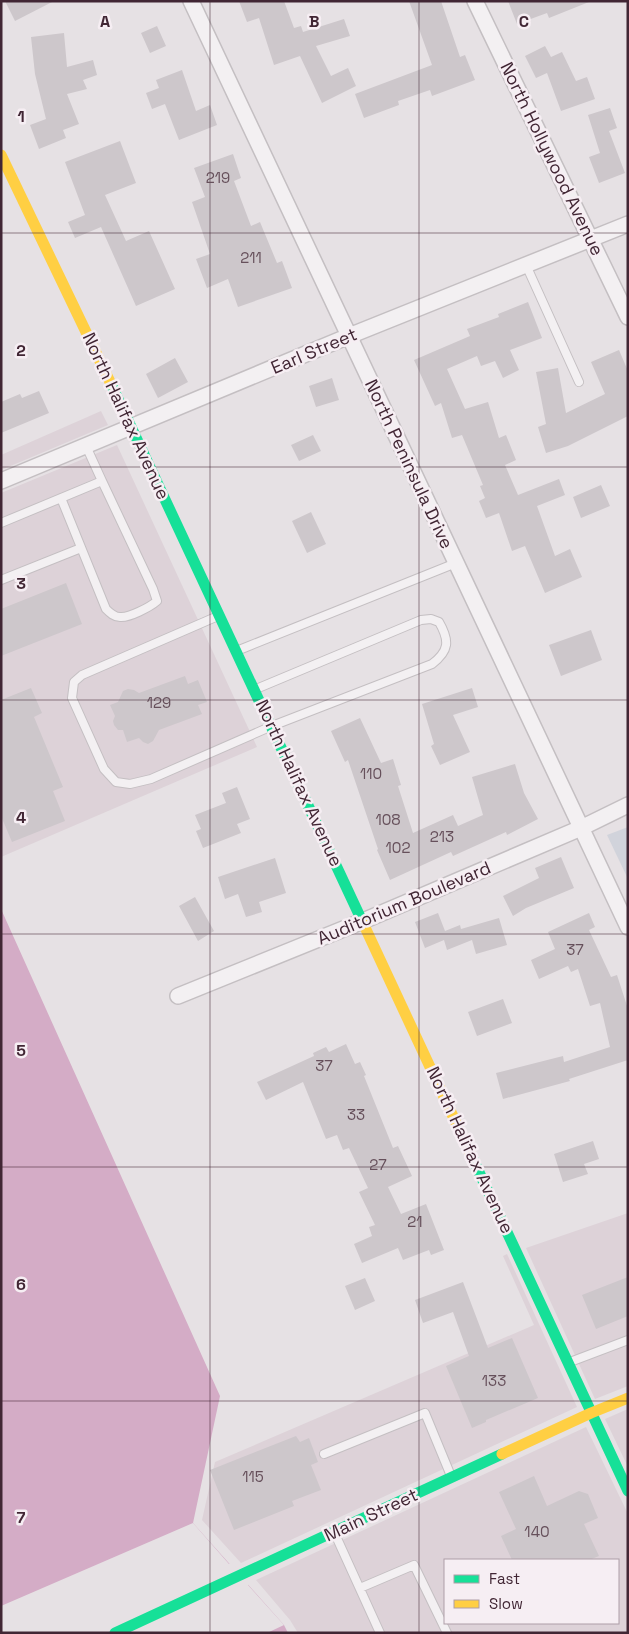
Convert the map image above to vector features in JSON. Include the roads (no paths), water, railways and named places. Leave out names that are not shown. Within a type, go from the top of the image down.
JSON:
[{"type":"street","name":"North Peninsula Drive","points":[[190,1],[628,927]]},
{"type":"street","name":"North Hollywood Avenue","points":[[475,1],[628,317]]},
{"type":"street","name":"North Halifax Avenue","points":[[1,155],[132,427],[628,1490]]},
{"type":"street","name":"Earl Street","points":[[1,482],[349,336],[628,224]]},
{"type":"street","name":"Auditorium Boulevard","points":[[178,996],[363,921],[581,828],[628,805]]},
{"type":"street","name":"Main Street","points":[[115,1633],[591,1413],[628,1398]]},
{"type":"lane","points":[[526,265],[580,382]]},
{"type":"lane","points":[[62,498],[106,609],[111,614],[120,618],[148,608],[157,601],[86,446]]},
{"type":"lane","points":[[1,523],[102,481]]},
{"type":"lane","points":[[1,580],[81,548]]},
{"type":"lane","points":[[237,651],[456,563]]},
{"type":"lane","points":[[220,615],[82,675],[74,682],[72,698],[104,770],[116,782],[130,784],[144,780],[272,726],[432,664],[442,656],[446,644],[445,633],[439,622],[431,619],[421,620],[255,689]]},
{"type":"lane","points":[[568,1362],[628,1340]]},
{"type":"lane","points":[[324,1454],[425,1413],[452,1478]]},
{"type":"lane","points":[[334,1532],[380,1633]]},
{"type":"lane","points":[[360,1588],[414,1565],[447,1633]]}]
